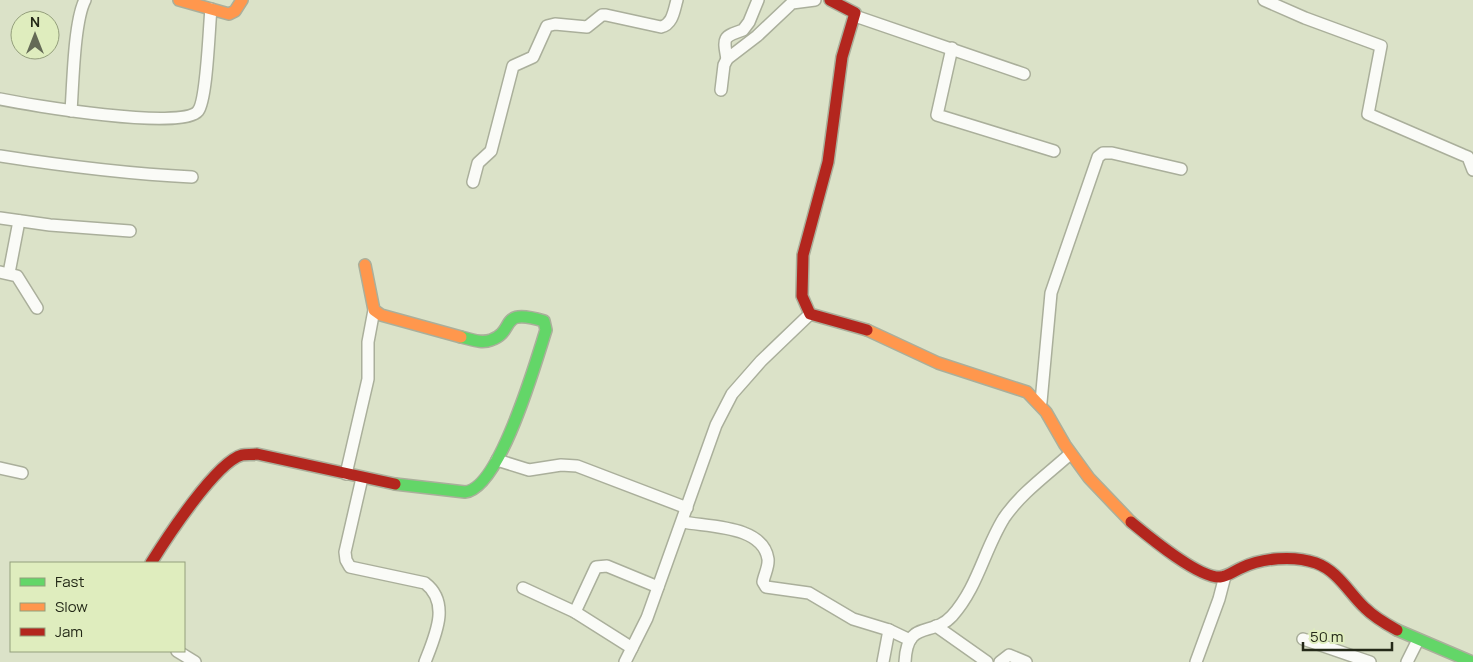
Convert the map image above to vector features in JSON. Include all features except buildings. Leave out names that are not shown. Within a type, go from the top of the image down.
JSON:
[{"type":"street","points":[[71,111],[78,26],[81,7],[85,0]]},
{"type":"street","points":[[179,0],[229,14],[235,11],[242,0]]},
{"type":"street","points":[[473,182],[478,163],[491,151],[513,66],[533,57],[547,26],[555,24],[588,27],[606,15],[661,27],[667,25],[670,21],[677,0]]},
{"type":"street","points":[[727,59],[724,42],[726,37],[731,32],[744,30],[749,22],[756,0]]},
{"type":"street","points":[[721,90],[724,65],[727,59],[757,36],[792,3],[815,0]]},
{"type":"street","points":[[810,314],[802,296],[803,255],[828,162],[843,50],[855,16],[853,11],[830,0]]},
{"type":"street","points":[[1264,0],[1305,18],[1381,46],[1368,114],[1463,154],[1468,157],[1473,170]]},
{"type":"street","points":[[0,99],[71,111],[148,119],[194,115],[200,109],[211,9]]},
{"type":"street","points":[[855,16],[1024,74]]},
{"type":"street","points":[[952,48],[937,116],[1054,151]]},
{"type":"street","points":[[1040,402],[1051,293],[1098,157],[1103,153],[1112,152],[1181,169]]},
{"type":"street","points":[[0,156],[79,169],[192,177]]},
{"type":"street","points":[[0,218],[130,231]]},
{"type":"street","points":[[18,221],[5,272],[17,276],[37,308]]},
{"type":"street","points":[[346,474],[368,379],[368,342],[374,310],[365,265]]},
{"type":"street","points":[[152,562],[203,490],[231,461],[241,455],[256,454],[362,478],[462,492],[473,491],[480,485],[497,460],[546,330],[544,321],[522,315],[514,315],[498,338],[491,342],[481,342],[381,315],[374,310]]},
{"type":"street","points":[[810,314],[865,329],[916,354],[1026,392],[1040,402],[1070,454],[1121,513],[1162,547],[1211,576],[1225,576],[1242,567],[1277,558],[1317,563],[1333,574],[1371,614],[1392,628],[1472,662]]},
{"type":"street","points":[[625,662],[647,618],[683,522],[716,424],[732,394],[761,361],[810,314]]},
{"type":"street","points":[[905,662],[910,640],[920,630],[936,626],[952,616],[974,586],[1005,517],[1030,490],[1070,454]]},
{"type":"street","points":[[497,460],[529,470],[561,465],[577,466],[687,508]]},
{"type":"street","points":[[0,468],[22,473]]},
{"type":"street","points":[[362,478],[345,552],[346,560],[350,567],[418,581],[432,588],[438,597],[440,612],[435,638],[426,662]]},
{"type":"street","points":[[683,522],[751,536],[762,545],[766,554],[768,564],[763,582],[766,587],[809,593],[853,620],[889,630],[910,640]]},
{"type":"street","points":[[575,612],[596,567],[607,566],[658,587]]},
{"type":"street","points":[[1196,662],[1219,599],[1225,576]]},
{"type":"street","points":[[523,588],[575,612],[632,648]]},
{"type":"street","points":[[936,626],[987,662]]},
{"type":"street","points":[[883,662],[889,630]]},
{"type":"street","points":[[1303,639],[1370,662]]},
{"type":"street","points":[[1406,662],[1418,640]]},
{"type":"street","points":[[179,652],[195,662]]},
{"type":"street","points":[[1000,662],[1009,655],[1026,662]]},
{"type":"traffic: fast","points":[[395,484],[465,492],[478,485],[491,470],[515,422],[546,330],[544,321],[520,317],[513,318],[504,331],[491,340],[480,341],[461,337]]},
{"type":"traffic: fast","points":[[1397,630],[1472,662]]},
{"type":"traffic: slow","points":[[179,0],[229,14],[235,11],[242,0]]},
{"type":"traffic: slow","points":[[365,265],[374,310],[381,315],[461,337]]},
{"type":"traffic: slow","points":[[867,330],[938,363],[1027,392],[1046,412],[1065,445],[1089,478],[1131,522]]},
{"type":"traffic: jam","points":[[830,0],[855,13],[842,57],[828,162],[803,255],[802,296],[810,314],[867,330]]},
{"type":"traffic: jam","points":[[152,562],[192,503],[206,486],[219,471],[242,455],[257,454],[395,484]]},
{"type":"traffic: jam","points":[[1131,522],[1187,564],[1199,571],[1220,577],[1249,565],[1268,560],[1288,558],[1316,563],[1331,571],[1372,614],[1397,630]]}]
